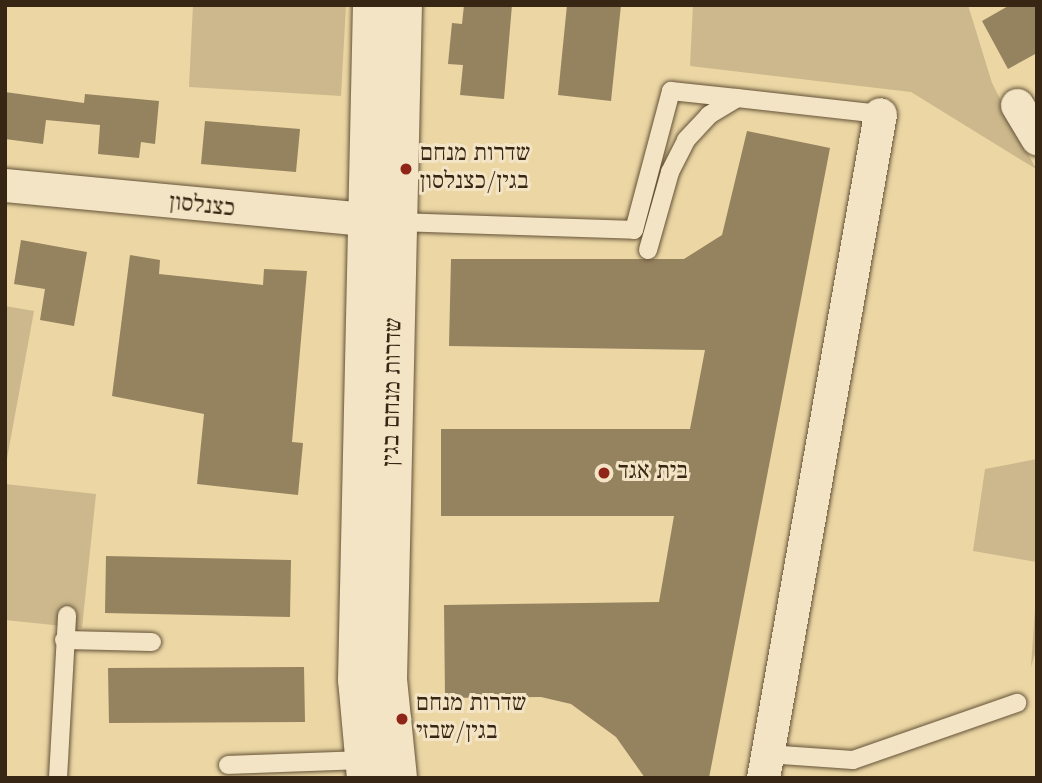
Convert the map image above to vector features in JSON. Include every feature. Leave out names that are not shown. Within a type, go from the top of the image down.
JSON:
[{"type":"street","name":"שדרות מנחם בגין","points":[[372,5],[383,222],[388,680],[398,778]]},
{"type":"street","name":"שדרות מנחם בגין","points":[[364,769],[357,680],[383,222],[403,5]]},
{"type":"street","points":[[1017,105],[1037,138]]},
{"type":"street","points":[[765,766],[880,114]]},
{"type":"street","name":"כצנלסון","points":[[5,186],[383,222]]},
{"type":"lane","points":[[383,222],[634,230],[671,91],[880,114]]},
{"type":"lane","points":[[648,250],[670,172],[686,140],[709,115],[737,98]]},
{"type":"lane","points":[[58,778],[67,615]]},
{"type":"lane","points":[[64,640],[152,642]]},
{"type":"lane","points":[[765,766],[853,760],[1017,703]]},
{"type":"lane","points":[[228,765],[364,769]]},
{"type":"shaded area","points":[[193,5],[346,5],[341,96],[189,87]]},
{"type":"shaded area","points":[[693,5],[968,5],[992,83],[1036,169],[911,92],[690,66]]},
{"type":"shaded area","points":[[5,306],[34,311],[6,464],[5,464]]},
{"type":"shaded area","points":[[1037,459],[1037,562],[973,551],[985,469]]},
{"type":"shaded area","points":[[5,484],[96,494],[82,628],[5,620]]},
{"type":"shaded area","points":[[1037,579],[1037,647],[1031,667]]},
{"type":"building","points":[[464,5],[512,5],[504,99],[460,95],[463,65],[448,64],[452,23],[462,24]]},
{"type":"building","points":[[567,5],[621,5],[611,101],[558,95]]},
{"type":"building","points":[[1010,5],[1037,5],[1037,53],[1008,69],[982,21]]},
{"type":"building","points":[[5,92],[84,103],[85,94],[159,101],[155,144],[141,142],[139,158],[98,154],[100,125],[46,120],[43,144],[5,139]]},
{"type":"building","points":[[205,121],[300,129],[296,172],[201,164]]},
{"type":"building","name":"בית אגד","points":[[747,131],[830,148],[709,778],[645,778],[616,737],[571,704],[541,697],[445,698],[444,605],[659,602],[674,516],[441,516],[441,429],[690,429],[705,350],[449,346],[451,259],[684,259],[722,235]]},
{"type":"building","points":[[21,240],[87,252],[74,326],[40,320],[45,289],[14,284]]},
{"type":"building","points":[[130,255],[160,260],[159,274],[263,285],[264,269],[307,271],[292,442],[303,443],[298,495],[197,484],[204,414],[112,396]]},
{"type":"building","points":[[106,556],[291,560],[290,617],[105,613]]},
{"type":"building","points":[[304,667],[305,722],[109,723],[108,668]]},
{"type":"place","name":"שדרות מנחם בגין/כצנלסון","points":[[406,169]]},
{"type":"place","name":"בית אגד","points":[[604,473]]},
{"type":"place","name":"שדרות מנחם בגין/שבזי","points":[[402,719]]}]
